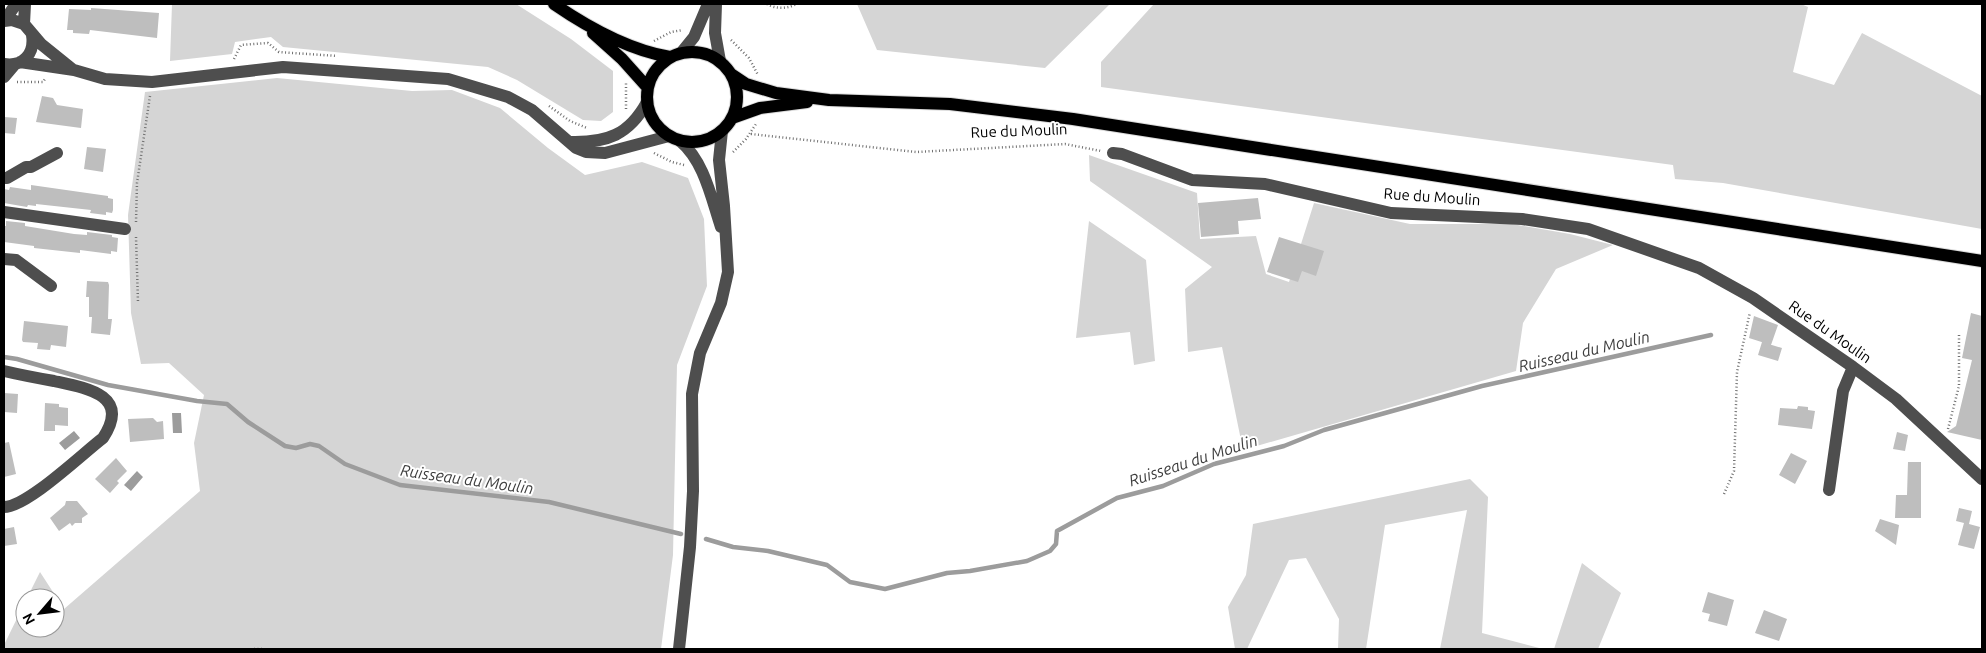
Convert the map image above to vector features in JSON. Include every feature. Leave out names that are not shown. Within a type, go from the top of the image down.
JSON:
[{"type":"main road","points":[[554,4],[584,24],[622,59],[648,88]]},
{"type":"main road","points":[[584,24],[642,50],[675,55],[701,52],[720,61],[731,74],[746,84],[776,94],[829,100],[950,104],[1072,119],[1982,261]]},
{"type":"main road","points":[[675,55],[657,68],[648,88],[647,102],[652,119],[660,128],[674,138],[699,142],[711,138],[722,131],[732,118],[738,96],[731,74]]},
{"type":"main road","points":[[732,118],[768,107],[829,100]]},
{"type":"street","points":[[4,21],[16,4]]},
{"type":"street","points":[[24,24],[25,4]]},
{"type":"street","points":[[675,55],[694,37],[708,4]]},
{"type":"street","points":[[716,4],[715,32],[720,61]]},
{"type":"street","points":[[4,21],[12,20],[24,24],[32,35],[56,57],[74,70]]},
{"type":"street","points":[[13,63],[26,59],[32,48],[32,35]]},
{"type":"street","points":[[13,63],[74,70],[105,79],[152,82],[283,68],[448,79],[508,97],[532,110],[576,148],[586,152],[605,153],[674,138],[690,150],[703,174],[727,244]]},
{"type":"street","points":[[7,80],[13,63]]},
{"type":"street","points":[[570,142],[598,140],[623,131],[631,126],[647,102]]},
{"type":"street","points":[[679,649],[690,547],[693,492],[692,394],[700,353],[721,303],[728,272],[719,160],[722,131]]},
{"type":"street","points":[[4,178],[26,167],[31,167],[57,153]]},
{"type":"street","name":"Rue du Moulin","points":[[1113,153],[1192,180],[1265,184],[1391,213],[1522,219],[1588,229],[1699,268],[1752,298],[1896,399],[1982,480]]},
{"type":"street","points":[[4,212],[125,229]]},
{"type":"street","points":[[4,259],[16,260],[51,286]]},
{"type":"street","points":[[1829,490],[1843,391],[1853,368]]},
{"type":"street","points":[[4,372],[85,388],[102,396],[110,406],[113,417],[110,428],[103,438],[26,499],[9,507],[4,507]]},
{"type":"path","points":[[767,4],[772,7],[796,4]]},
{"type":"path","points":[[649,45],[671,32],[686,29]]},
{"type":"path","points":[[730,40],[749,58],[759,81]]},
{"type":"path","points":[[7,80],[43,82],[52,67]]},
{"type":"path","points":[[626,112],[624,97],[627,77]]},
{"type":"path","points":[[138,302],[137,183],[152,82]]},
{"type":"path","points":[[731,154],[750,134],[758,118]]},
{"type":"path","name":"Rue du Moulin","points":[[750,134],[916,152],[1066,144],[1113,153]]},
{"type":"path","points":[[648,148],[663,159],[690,165]]},
{"type":"path","points":[[1724,494],[1734,471],[1737,372],[1752,298]]},
{"type":"path","points":[[1946,446],[1948,427],[1959,386],[1959,334]]},
{"type":"path","points":[[254,649],[262,649]]},
{"type":"shaded area","points":[[172,4],[516,4],[571,39],[613,71],[613,112],[601,121],[583,120],[517,80],[488,67],[283,47],[271,37],[235,42],[232,54],[170,61]]},
{"type":"shaded area","points":[[857,4],[1110,4],[1045,68],[877,50]]},
{"type":"shaded area","points":[[1154,4],[1801,4],[1808,7],[1793,72],[1834,85],[1862,33],[1982,96],[1982,229],[1723,183],[1675,179],[1673,165],[1101,87],[1101,62]]},
{"type":"shaded area","points":[[277,78],[412,91],[452,90],[500,108],[548,148],[585,175],[642,162],[688,178],[704,219],[707,286],[677,365],[673,555],[661,649],[4,649],[4,645],[15,622],[15,638],[65,638],[65,608],[200,491],[194,443],[204,395],[169,363],[141,364],[131,313],[128,215],[145,92]]},
{"type":"shaded area","points":[[1089,155],[1197,193],[1200,239],[1256,236],[1266,274],[1289,282],[1314,203],[1410,224],[1512,224],[1570,234],[1613,245],[1556,269],[1523,323],[1516,371],[1243,450],[1222,347],[1188,352],[1185,289],[1212,267],[1090,181]]},
{"type":"shaded area","points":[[1089,221],[1146,260],[1155,361],[1134,365],[1130,332],[1076,338]]},
{"type":"shaded area","points":[[172,413],[181,413],[182,433],[173,433]]},
{"type":"shaded area","points":[[74,431],[80,438],[65,450],[59,443]]},
{"type":"shaded area","points":[[137,471],[143,477],[131,491],[124,485]]},
{"type":"shaded area","points":[[1470,479],[1488,497],[1482,633],[1543,649],[1440,649],[1467,510],[1385,525],[1366,649],[1338,649],[1339,619],[1306,558],[1289,560],[1247,649],[1235,649],[1228,607],[1246,575],[1253,524]]},
{"type":"shaded area","points":[[1582,563],[1621,593],[1598,649],[1554,649]]},
{"type":"shaded area","points":[[40,572],[50,588],[32,588]]},
{"type":"building","points":[[91,8],[159,13],[157,38],[90,30],[89,34],[73,33],[73,30],[67,30],[69,9],[91,10]]},
{"type":"building","points":[[42,96],[53,98],[57,105],[83,109],[81,128],[36,122]]},
{"type":"building","points":[[4,117],[17,118],[15,134],[4,133]]},
{"type":"building","points":[[87,147],[106,149],[103,172],[84,169]]},
{"type":"building","points":[[31,185],[108,196],[108,198],[113,199],[113,210],[112,213],[106,212],[106,215],[90,213],[91,210],[36,204],[36,206],[28,205],[27,207],[4,203],[4,189],[9,190],[10,187],[31,190]]},
{"type":"building","points":[[1258,198],[1261,219],[1238,221],[1239,234],[1201,237],[1198,203]]},
{"type":"building","points":[[6,221],[25,223],[25,226],[74,234],[87,235],[87,232],[112,235],[112,237],[118,238],[117,252],[111,251],[111,254],[80,250],[80,253],[34,248],[34,246],[4,242],[4,226],[6,226]]},
{"type":"building","points":[[1279,237],[1324,251],[1316,276],[1302,271],[1298,282],[1267,272]]},
{"type":"building","points":[[87,281],[108,282],[108,319],[112,319],[110,335],[91,333],[92,317],[89,317],[89,297],[86,297]]},
{"type":"building","points":[[1971,313],[1982,316],[1982,440],[1947,432],[1956,426],[1972,360],[1962,358]]},
{"type":"building","points":[[1754,316],[1778,325],[1771,345],[1749,338]]},
{"type":"building","points":[[24,321],[68,326],[66,347],[51,345],[50,350],[37,349],[38,343],[23,342]]},
{"type":"building","points":[[1762,342],[1782,348],[1778,361],[1758,355]]},
{"type":"building","points":[[4,393],[18,394],[17,413],[4,412]]},
{"type":"building","points":[[45,403],[59,404],[59,407],[68,408],[68,426],[55,425],[55,431],[44,431]]},
{"type":"building","points":[[1798,406],[1808,407],[1808,410],[1815,411],[1812,429],[1778,425],[1780,408],[1797,409]]},
{"type":"building","points":[[153,418],[157,422],[163,421],[164,439],[130,442],[128,419]]},
{"type":"building","points":[[1897,432],[1908,435],[1905,451],[1893,449]]},
{"type":"building","points":[[9,442],[16,474],[4,477],[4,443]]},
{"type":"building","points":[[1791,453],[1807,461],[1795,484],[1779,475]]},
{"type":"building","points":[[116,458],[127,471],[117,481],[119,483],[110,493],[95,479]]},
{"type":"building","points":[[1908,462],[1921,462],[1921,518],[1895,518],[1896,495],[1907,495]]},
{"type":"building","points":[[66,501],[77,501],[88,514],[82,518],[82,523],[75,523],[72,526],[70,523],[59,531],[50,518],[65,505]]},
{"type":"building","points":[[1959,508],[1972,511],[1969,524],[1980,527],[1974,549],[1958,545],[1964,523],[1956,521]]},
{"type":"building","points":[[1880,519],[1899,525],[1896,545],[1875,531]]},
{"type":"building","points":[[14,527],[17,544],[4,546],[4,529]]},
{"type":"building","points":[[1708,592],[1734,600],[1727,626],[1708,621],[1710,614],[1702,612]]},
{"type":"building","points":[[1764,610],[1787,619],[1779,641],[1755,633]]},
{"type":"waterway","name":"Ruisseau du Moulin","points":[[706,539],[733,547],[768,551],[827,565],[850,582],[885,589],[947,573],[1027,561],[1050,551],[1056,544],[1057,531],[1117,498],[1163,486],[1214,464],[1284,446],[1324,430],[1482,386],[1711,335]]},
{"type":"waterway","name":"Ruisseau du Moulin","points":[[4,357],[108,385],[197,401],[227,404],[248,422],[285,446],[296,448],[310,444],[319,446],[345,464],[400,485],[549,502],[681,534]]}]
